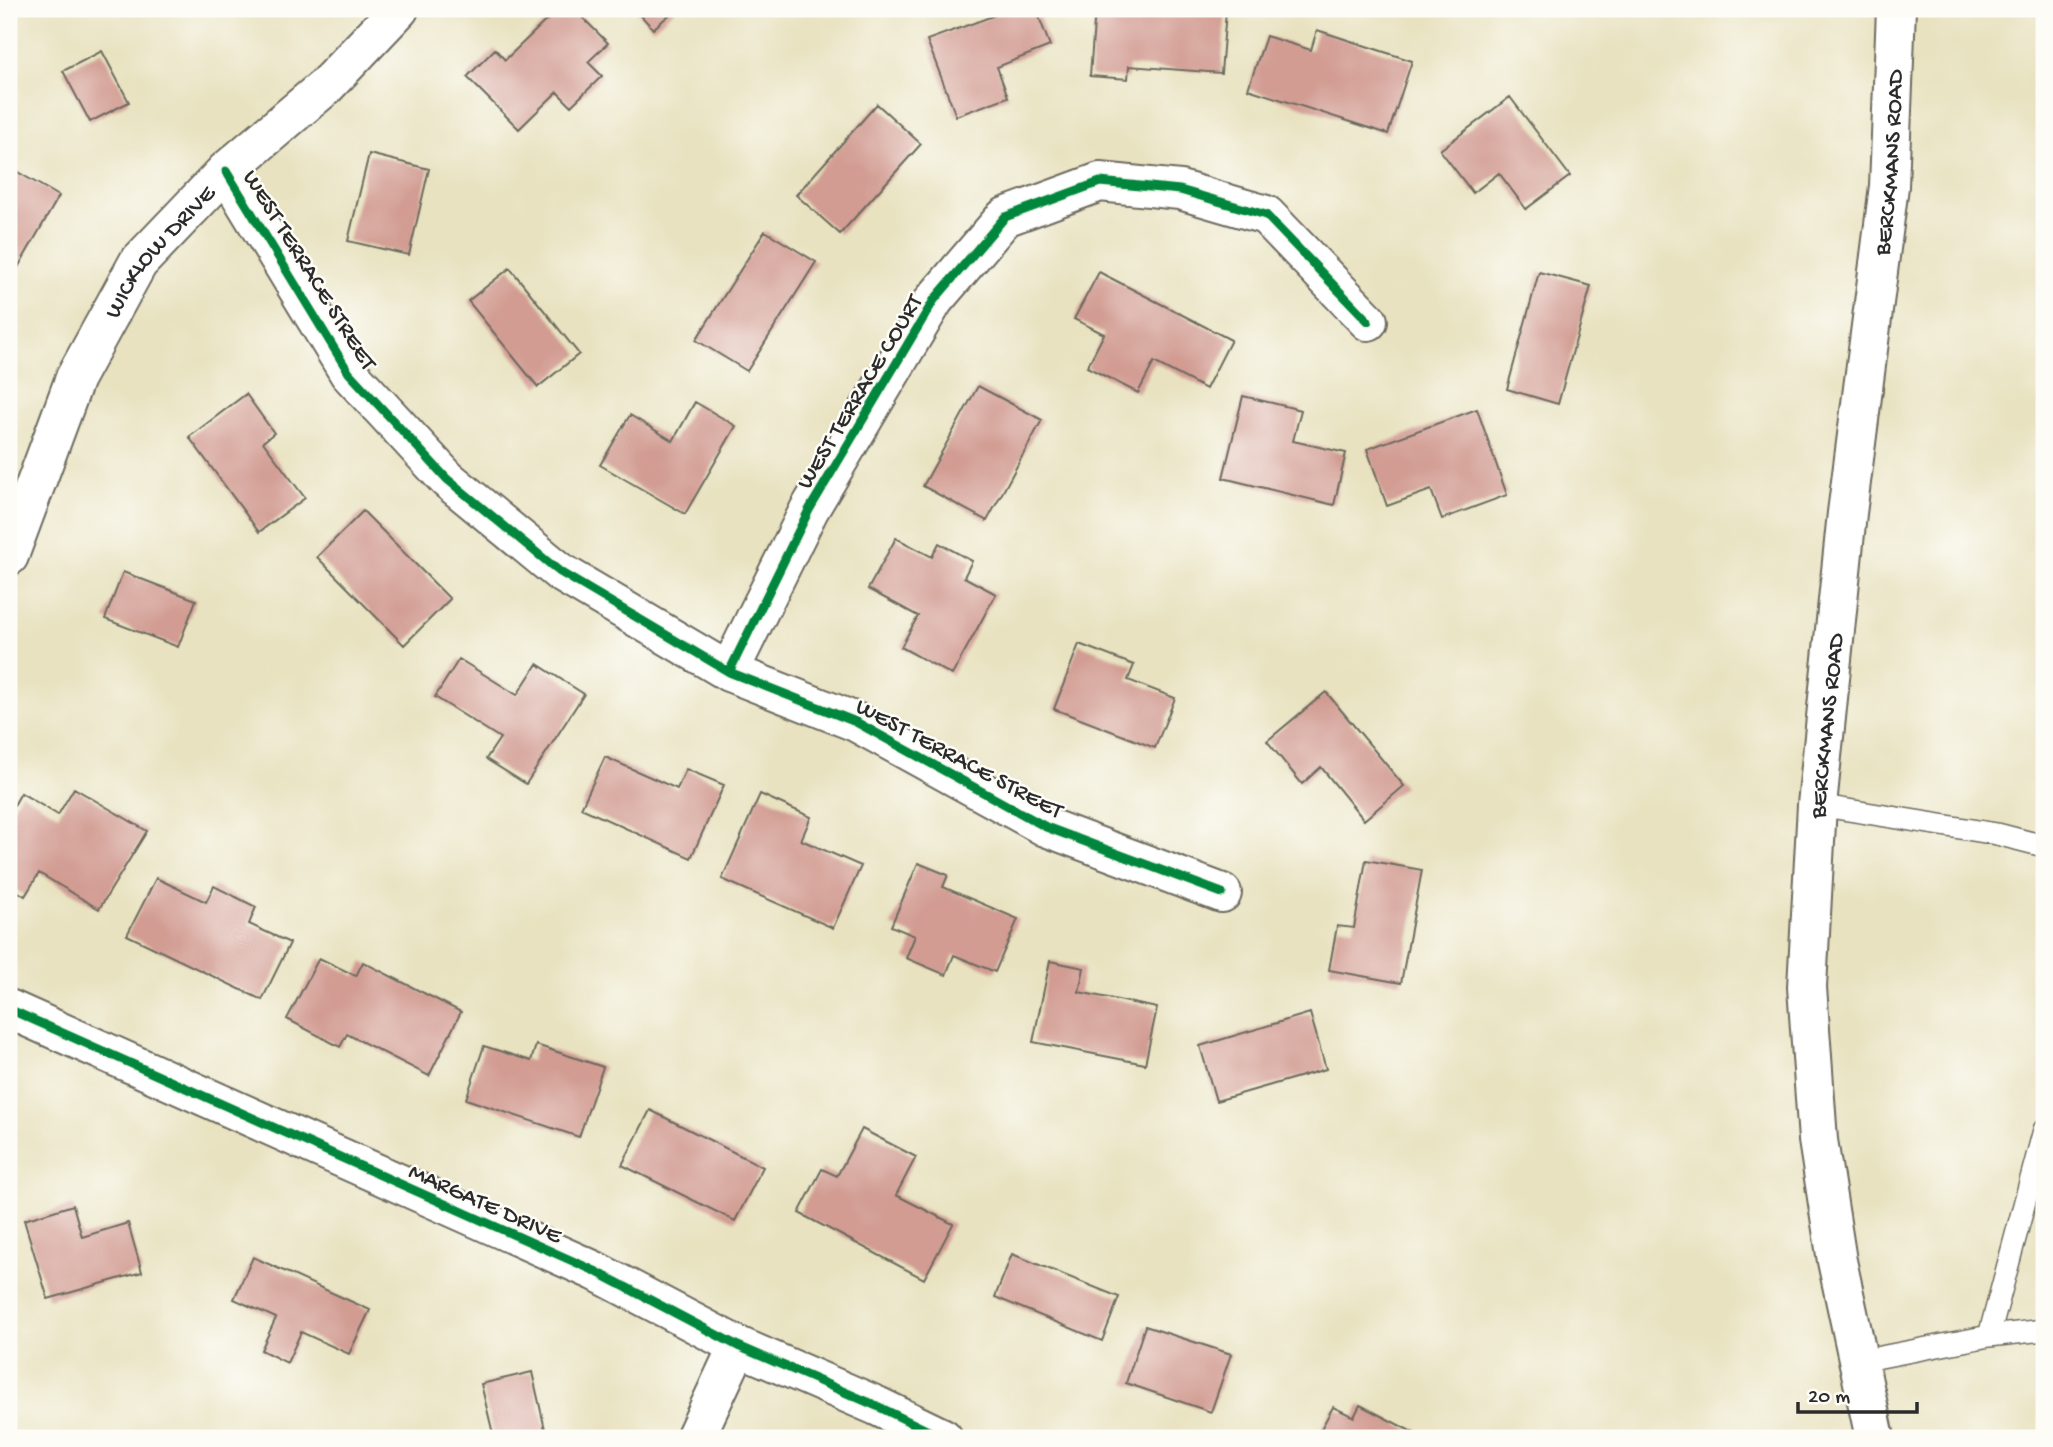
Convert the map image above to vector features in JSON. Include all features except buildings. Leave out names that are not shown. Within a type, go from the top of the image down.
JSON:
[{"type":"street","name":"WICKLOW DRIVE","points":[[9,556],[75,378],[138,263],[226,171],[326,86],[400,9]]},
{"type":"street","name":"BERCKMANS ROAD","points":[[1875,1438],[1837,1261],[1818,1140],[1807,987],[1817,805],[1847,513],[1889,186],[1896,9]]},
{"type":"street","name":"WEST TERRACE STREET","points":[[226,171],[349,373],[447,479],[559,572],[729,672],[856,722],[1046,827],[1222,893]]},
{"type":"street","name":"WEST TERRACE COURT","points":[[729,672],[809,510],[934,300],[1005,217],[1100,182],[1180,190],[1266,215],[1368,321]]},
{"type":"street","name":"MARGATE DRIVE","points":[[9,1010],[595,1271],[738,1346],[877,1406],[943,1438]]},
{"type":"street","points":[[695,1438],[738,1346]]},
{"type":"lane","points":[[1817,805],[1997,834],[2044,846]]},
{"type":"lane","points":[[1989,1336],[2044,1130]]},
{"type":"lane","points":[[1860,1361],[1989,1336],[2044,1330]]},
{"type":"cycle path","points":[[226,171],[349,373],[447,479],[560,572],[729,672],[856,722],[1046,827],[1222,893]]},
{"type":"cycle path","points":[[729,672],[809,510],[934,300],[1005,217],[1100,182],[1180,190],[1266,215],[1368,321]]},
{"type":"cycle path","points":[[9,1009],[595,1271],[738,1346],[877,1406],[943,1438]]}]
